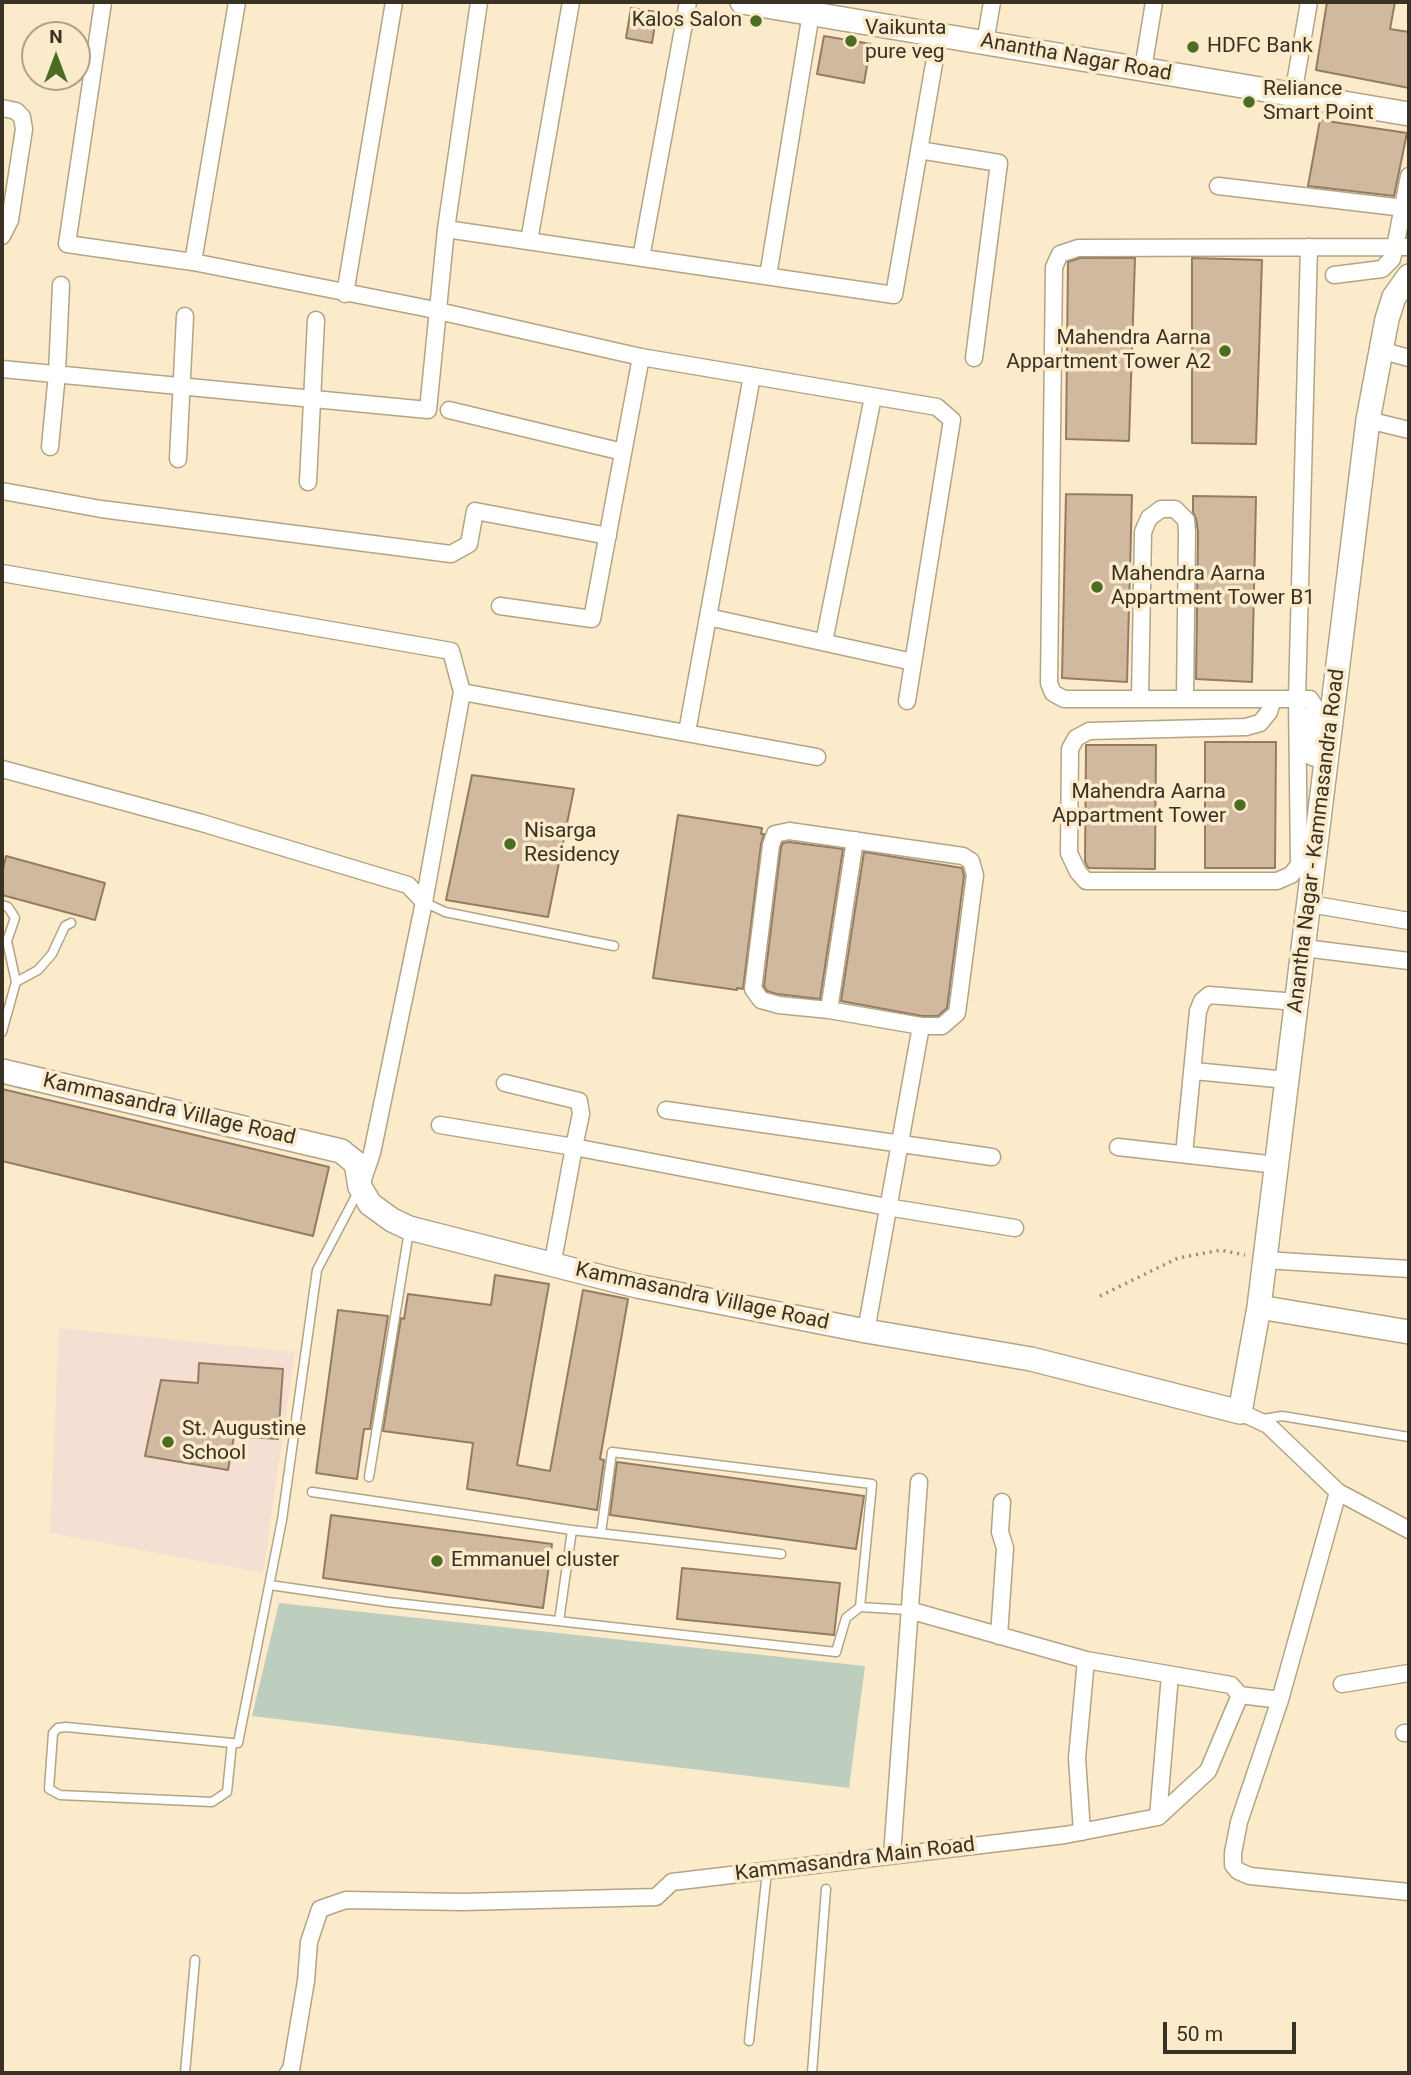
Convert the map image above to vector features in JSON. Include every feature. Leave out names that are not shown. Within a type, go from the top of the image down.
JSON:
[{"type":"street","points":[[103,2],[67,244],[193,262],[438,311],[641,357],[937,407],[952,420],[907,701]]},
{"type":"street","points":[[193,262],[237,2]]},
{"type":"street","points":[[345,293],[394,2]]},
{"type":"street","points":[[2,369],[428,410],[446,229],[479,2]]},
{"type":"street","points":[[529,242],[571,2]]},
{"type":"street","points":[[641,258],[688,2]]},
{"type":"street","name":"Anantha Nagar Road","points":[[742,2],[823,10],[939,35],[1409,114]]},
{"type":"street","points":[[985,43],[992,2]]},
{"type":"street","points":[[1143,69],[1154,2]]},
{"type":"street","points":[[1293,95],[1309,2]]},
{"type":"street","points":[[768,276],[823,10]]},
{"type":"street","points":[[446,229],[894,295],[939,35]]},
{"type":"street","points":[[2,108],[16,111],[22,117],[24,129],[10,220],[2,236]]},
{"type":"street","points":[[919,150],[999,163],[974,358]]},
{"type":"street","points":[[1334,275],[1382,269],[1402,247],[1409,176]]},
{"type":"street","points":[[1218,186],[1404,208]]},
{"type":"street","points":[[1273,699],[1269,712],[1261,723],[1246,727],[1089,730],[1076,738],[1070,749],[1069,853],[1078,872],[1086,881],[1277,881],[1291,875],[1299,864],[1297,698],[1309,247]]},
{"type":"street","points":[[1327,762],[1312,757],[1311,726],[1314,705],[1310,699],[1064,699],[1053,693],[1049,684],[1054,268],[1060,254],[1078,248],[1402,247]]},
{"type":"street","name":"Anantha Nagar - Kammasandra Road","points":[[1250,1416],[1259,1307],[1368,420],[1380,350],[1409,276]]},
{"type":"street","points":[[50,447],[61,285]]},
{"type":"street","points":[[178,459],[185,316]]},
{"type":"street","points":[[308,482],[316,320]]},
{"type":"street","points":[[1380,350],[1409,358]]},
{"type":"street","points":[[500,606],[592,619],[641,357]]},
{"type":"street","points":[[687,732],[752,376]]},
{"type":"street","points":[[824,642],[873,397]]},
{"type":"street","points":[[449,410],[623,452]]},
{"type":"street","points":[[1368,420],[1409,430]]},
{"type":"street","points":[[2,491],[101,509],[451,554],[469,544],[475,511],[608,536]]},
{"type":"street","points":[[1140,698],[1143,532],[1149,518],[1161,509],[1175,509],[1186,520],[1185,698]]},
{"type":"street","points":[[2,573],[451,651],[462,692],[424,902],[372,1153],[360,1187]]},
{"type":"street","points":[[708,617],[913,662]]},
{"type":"street","points":[[462,692],[817,757]]},
{"type":"street","points":[[2,769],[202,823],[408,885],[424,902]]},
{"type":"street","points":[[789,831],[855,840],[963,856],[971,861],[975,876],[957,1013],[942,1026],[920,1026],[829,1010],[779,1005],[761,1000],[753,989],[771,845],[775,834],[789,831]]},
{"type":"street","points":[[829,1010],[855,840]]},
{"type":"street","points":[[1310,904],[1409,921]]},
{"type":"street","points":[[1304,948],[1409,961]]},
{"type":"street","points":[[1184,1154],[1198,1011],[1202,1001],[1209,995],[1297,1002]]},
{"type":"street","points":[[866,1331],[920,1026]]},
{"type":"street","name":"Kammasandra Village Road","points":[[2,1071],[328,1146],[351,1157],[356,1163],[364,1196],[378,1210],[409,1228],[650,1289],[866,1331],[1031,1359],[1250,1416],[1268,1425],[1338,1492],[1409,1530]]},
{"type":"street","points":[[1194,1071],[1287,1080]]},
{"type":"street","points":[[505,1083],[579,1101],[580,1114],[575,1147],[552,1266]]},
{"type":"street","points":[[666,1110],[992,1157]]},
{"type":"street","points":[[440,1125],[575,1147],[887,1207],[1016,1228]]},
{"type":"street","points":[[1118,1146],[1277,1166]]},
{"type":"street","points":[[1265,1259],[1409,1269]]},
{"type":"street","points":[[1259,1307],[1409,1332]]},
{"type":"street","points":[[892,1856],[919,1482]]},
{"type":"street","points":[[1338,1492],[1280,1700],[1239,1822],[1233,1865],[1238,1871],[1250,1876],[1409,1892]]},
{"type":"street","points":[[999,1636],[1005,1548],[1000,1532],[1002,1502]]},
{"type":"street","points":[[909,1610],[1086,1660],[1231,1685],[1240,1695],[1280,1700]]},
{"type":"street","points":[[1082,1832],[1077,1758],[1086,1660]]},
{"type":"street","points":[[1342,1684],[1409,1673]]},
{"type":"street","points":[[1158,1817],[1170,1675]]},
{"type":"street","points":[[1158,1817],[1208,1771],[1240,1695]]},
{"type":"street","name":"Kammasandra Main Road","points":[[289,2071],[306,1981],[309,1942],[320,1909],[346,1900],[463,1902],[656,1897],[672,1882],[1082,1832],[1158,1817]]},
{"type":"street","points":[[289,2071],[307,2073]]},
{"type":"lane","points":[[424,902],[445,912],[614,946]]},
{"type":"lane","points":[[2,905],[8,907],[15,918],[7,941],[16,982],[2,1032]]},
{"type":"lane","points":[[16,982],[38,970],[52,954],[65,926],[71,923]]},
{"type":"lane","points":[[232,1743],[227,1792],[212,1802],[60,1795],[49,1789],[53,1734],[58,1728],[238,1743],[282,1520],[317,1270],[360,1187]]},
{"type":"lane","points":[[369,1477],[409,1228]]},
{"type":"lane","points":[[1250,1416],[1282,1416],[1409,1437]]},
{"type":"lane","points":[[601,1534],[612,1452],[872,1484],[860,1607]]},
{"type":"lane","points":[[312,1492],[601,1534],[780,1555]]},
{"type":"lane","points":[[559,1621],[572,1530]]},
{"type":"lane","points":[[271,1585],[387,1602],[836,1652],[846,1618],[860,1607],[909,1610]]},
{"type":"lane","points":[[749,2041],[767,1871]]},
{"type":"lane","points":[[812,2073],[827,1889]]},
{"type":"lane","points":[[185,2073],[195,1959]]},
{"type":"path","points":[[1100,1296],[1178,1258],[1221,1250]]},
{"type":"shaded area","name":"St. Augustine School","points":[[59,1328],[295,1352],[263,1573],[50,1533]]},
{"type":"green space","points":[[279,1603],[865,1666],[849,1788],[252,1716]]},
{"type":"building","points":[[1327,2],[1395,2],[1390,29],[1409,32],[1409,88],[1316,70]]},
{"type":"building","points":[[631,8],[657,12],[652,43],[626,38]]},
{"type":"building","points":[[824,36],[871,44],[864,83],[817,74]]},
{"type":"building","points":[[1320,120],[1407,133],[1394,196],[1308,186]]},
{"type":"building","points":[[1080,258],[1135,258],[1129,441],[1066,439],[1068,262]]},
{"type":"building","name":"Mahendra Aarna Appartment Tower A2","points":[[1192,258],[1262,260],[1256,444],[1192,443]]},
{"type":"building","name":"Mahendra Aarna Appartment Tower B1","points":[[1066,494],[1132,495],[1127,682],[1062,678]]},
{"type":"building","points":[[1193,496],[1256,497],[1252,682],[1196,679],[1198,532],[1193,512]]},
{"type":"building","name":"Mahendra Aarna Appartment Tower","points":[[1205,742],[1276,742],[1275,868],[1205,868]]},
{"type":"building","name":"Mahendra Aarna Appartment Tower","points":[[1086,745],[1156,745],[1155,869],[1087,866]]},
{"type":"building","name":"Nisarga Residency","points":[[472,775],[574,789],[548,917],[446,900]]},
{"type":"building","points":[[678,815],[762,828],[761,834],[764,834],[743,989],[653,978]]},
{"type":"building","points":[[783,843],[843,849],[820,999],[777,994],[767,991],[764,986],[781,847]]},
{"type":"building","points":[[864,852],[962,868],[964,876],[947,1008],[938,1016],[922,1016],[841,1001]]},
{"type":"building","points":[[6,856],[105,883],[95,920],[2,895],[2,873]]},
{"type":"building","points":[[2,1089],[329,1167],[313,1236],[2,1161]]},
{"type":"building","points":[[495,1275],[549,1284],[517,1465],[550,1471],[583,1290],[628,1299],[600,1459],[604,1460],[597,1510],[467,1489],[473,1443],[383,1431],[401,1318],[404,1319],[408,1294],[491,1305]]},
{"type":"building","points":[[338,1310],[388,1316],[370,1429],[364,1429],[357,1479],[316,1473]]},
{"type":"building","points":[[199,1363],[283,1369],[278,1439],[234,1436],[228,1470],[145,1456],[161,1380],[198,1383]]},
{"type":"building","points":[[617,1462],[864,1496],[856,1549],[610,1515]]},
{"type":"building","name":"Emmanuel cluster","points":[[331,1515],[552,1544],[543,1608],[323,1578]]},
{"type":"building","points":[[682,1568],[840,1583],[834,1635],[677,1619]]},
{"type":"place","name":"Kalos Salon","points":[[756,21]]},
{"type":"place","name":"Vaikunta pure veg","points":[[851,41]]},
{"type":"place","name":"HDFC Bank","points":[[1193,47]]},
{"type":"place","name":"Reliance Smart Point","points":[[1249,102]]},
{"type":"place","name":"Mahendra Aarna Appartment Tower A2","points":[[1225,351]]},
{"type":"place","name":"Mahendra Aarna Appartment Tower B1","points":[[1097,587]]},
{"type":"place","name":"Mahendra Aarna Appartment Tower","points":[[1240,805]]},
{"type":"place","name":"Nisarga Residency","points":[[510,844]]},
{"type":"place","name":"St. Augustine School","points":[[168,1442]]},
{"type":"place","name":"Emmanuel cluster","points":[[437,1561]]}]
